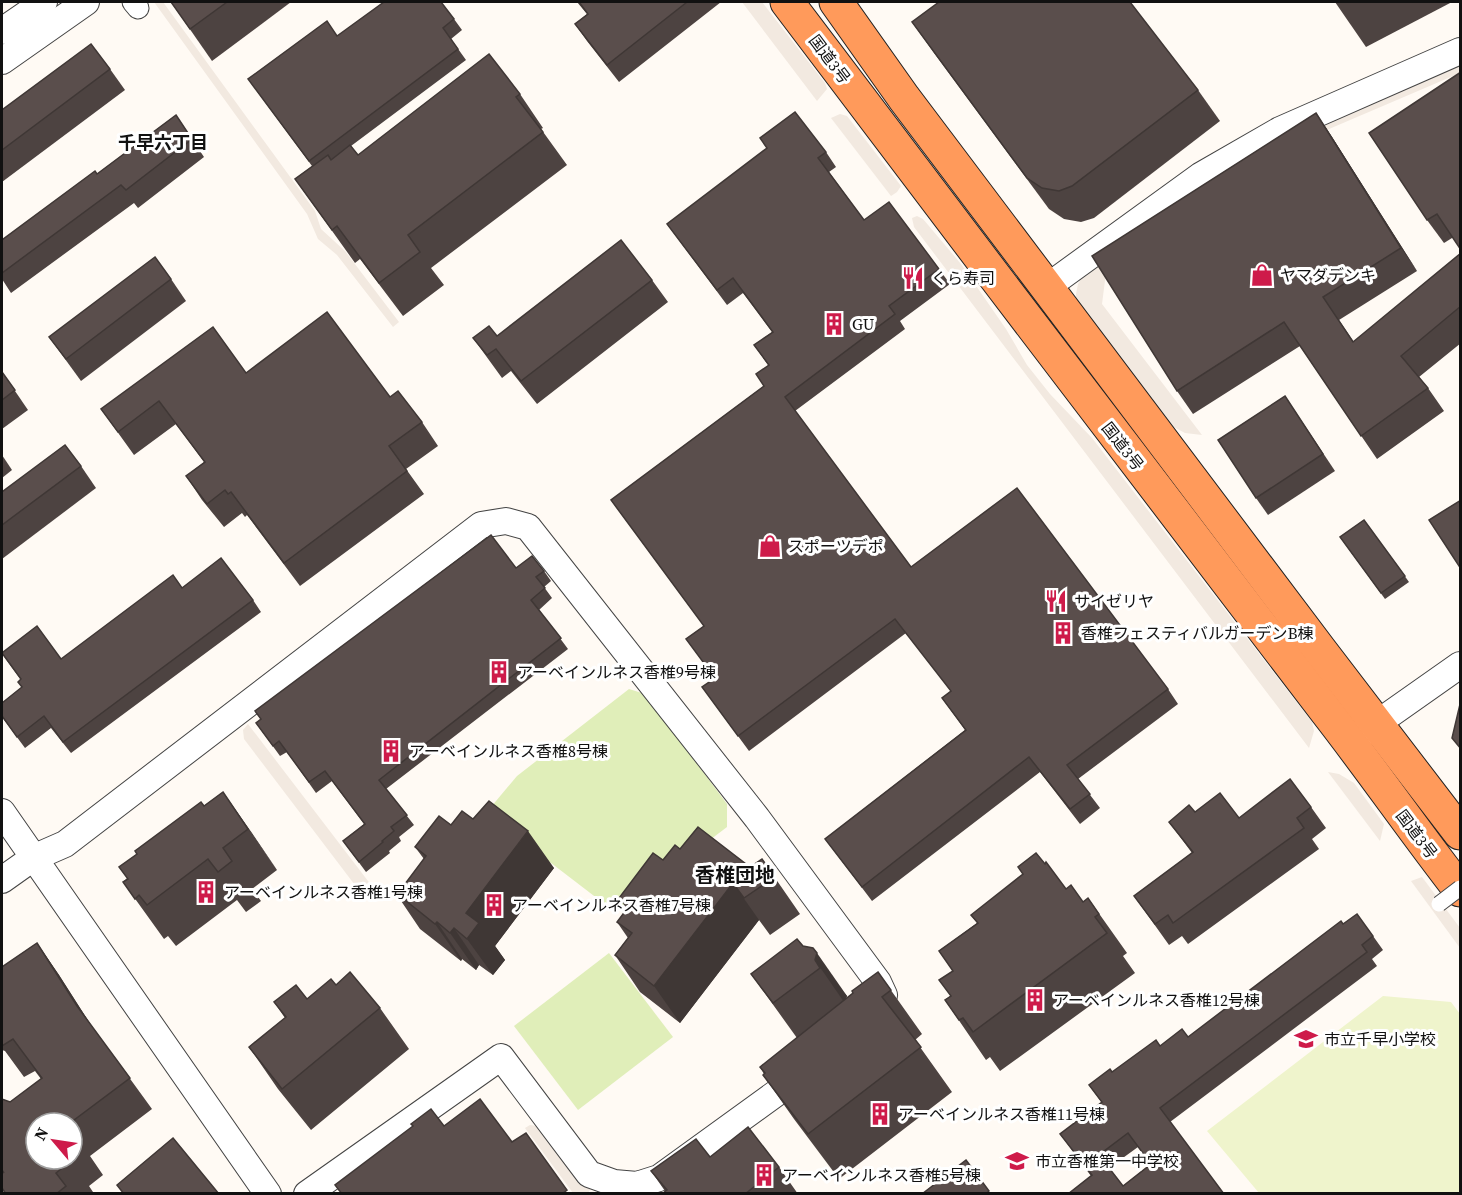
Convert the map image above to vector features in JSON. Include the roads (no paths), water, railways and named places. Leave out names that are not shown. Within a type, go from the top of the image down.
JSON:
[{"type":"highway","name":"国道3号","points":[[787,2],[1039,337],[1363,733],[1461,833]]},
{"type":"highway","name":"国道3号","points":[[836,2],[904,98],[1047,287],[1363,733],[1410,827],[1453,894]]},
{"type":"street","points":[[2,31],[44,2]]},
{"type":"street","points":[[2,61],[86,2]]},
{"type":"street","points":[[1047,287],[1200,176],[1270,135],[1461,51]]},
{"type":"street","points":[[2,880],[33,858],[65,844],[481,525],[506,521],[528,527],[757,818],[878,982],[884,995],[866,1023]]},
{"type":"street","points":[[1363,733],[1461,665]]},
{"type":"street","points":[[2,812],[268,1194]]},
{"type":"street","points":[[307,1194],[501,1057],[589,1174],[614,1183],[637,1185],[659,1178],[823,1059]]},
{"type":"place","name":"ヤマダデンキ","points":[[1262,275]]},
{"type":"place","name":"くら寿司","points":[[913,278]]},
{"type":"place","name":"GU","points":[[834,324]]},
{"type":"place","name":"スポーツデポ","points":[[770,546]]},
{"type":"place","name":"サイゼリヤ","points":[[1056,601]]},
{"type":"place","name":"香椎フェスティバルガーデンB棟","points":[[1063,633]]},
{"type":"place","name":"アーベインルネス香椎9号棟","points":[[499,672]]},
{"type":"place","name":"アーベインルネス香椎8号棟","points":[[391,751]]},
{"type":"place","name":"アーベインルネス香椎1号棟","points":[[206,892]]},
{"type":"place","name":"アーベインルネス香椎7号棟","points":[[494,905]]},
{"type":"place","name":"アーベインルネス香椎12号棟","points":[[1035,1000]]},
{"type":"place","name":"市立千早小学校","points":[[1306,1039]]},
{"type":"place","name":"アーベインルネス香椎11号棟","points":[[880,1114]]},
{"type":"place","name":"市立香椎第一中学校","points":[[1017,1161]]},
{"type":"place","name":"アーベインルネス香椎5号棟","points":[[764,1175]]},
{"type":"district","name":"千早六丁目","points":[[163,142]]},
{"type":"district","name":"香椎団地","points":[[735,875]]}]
